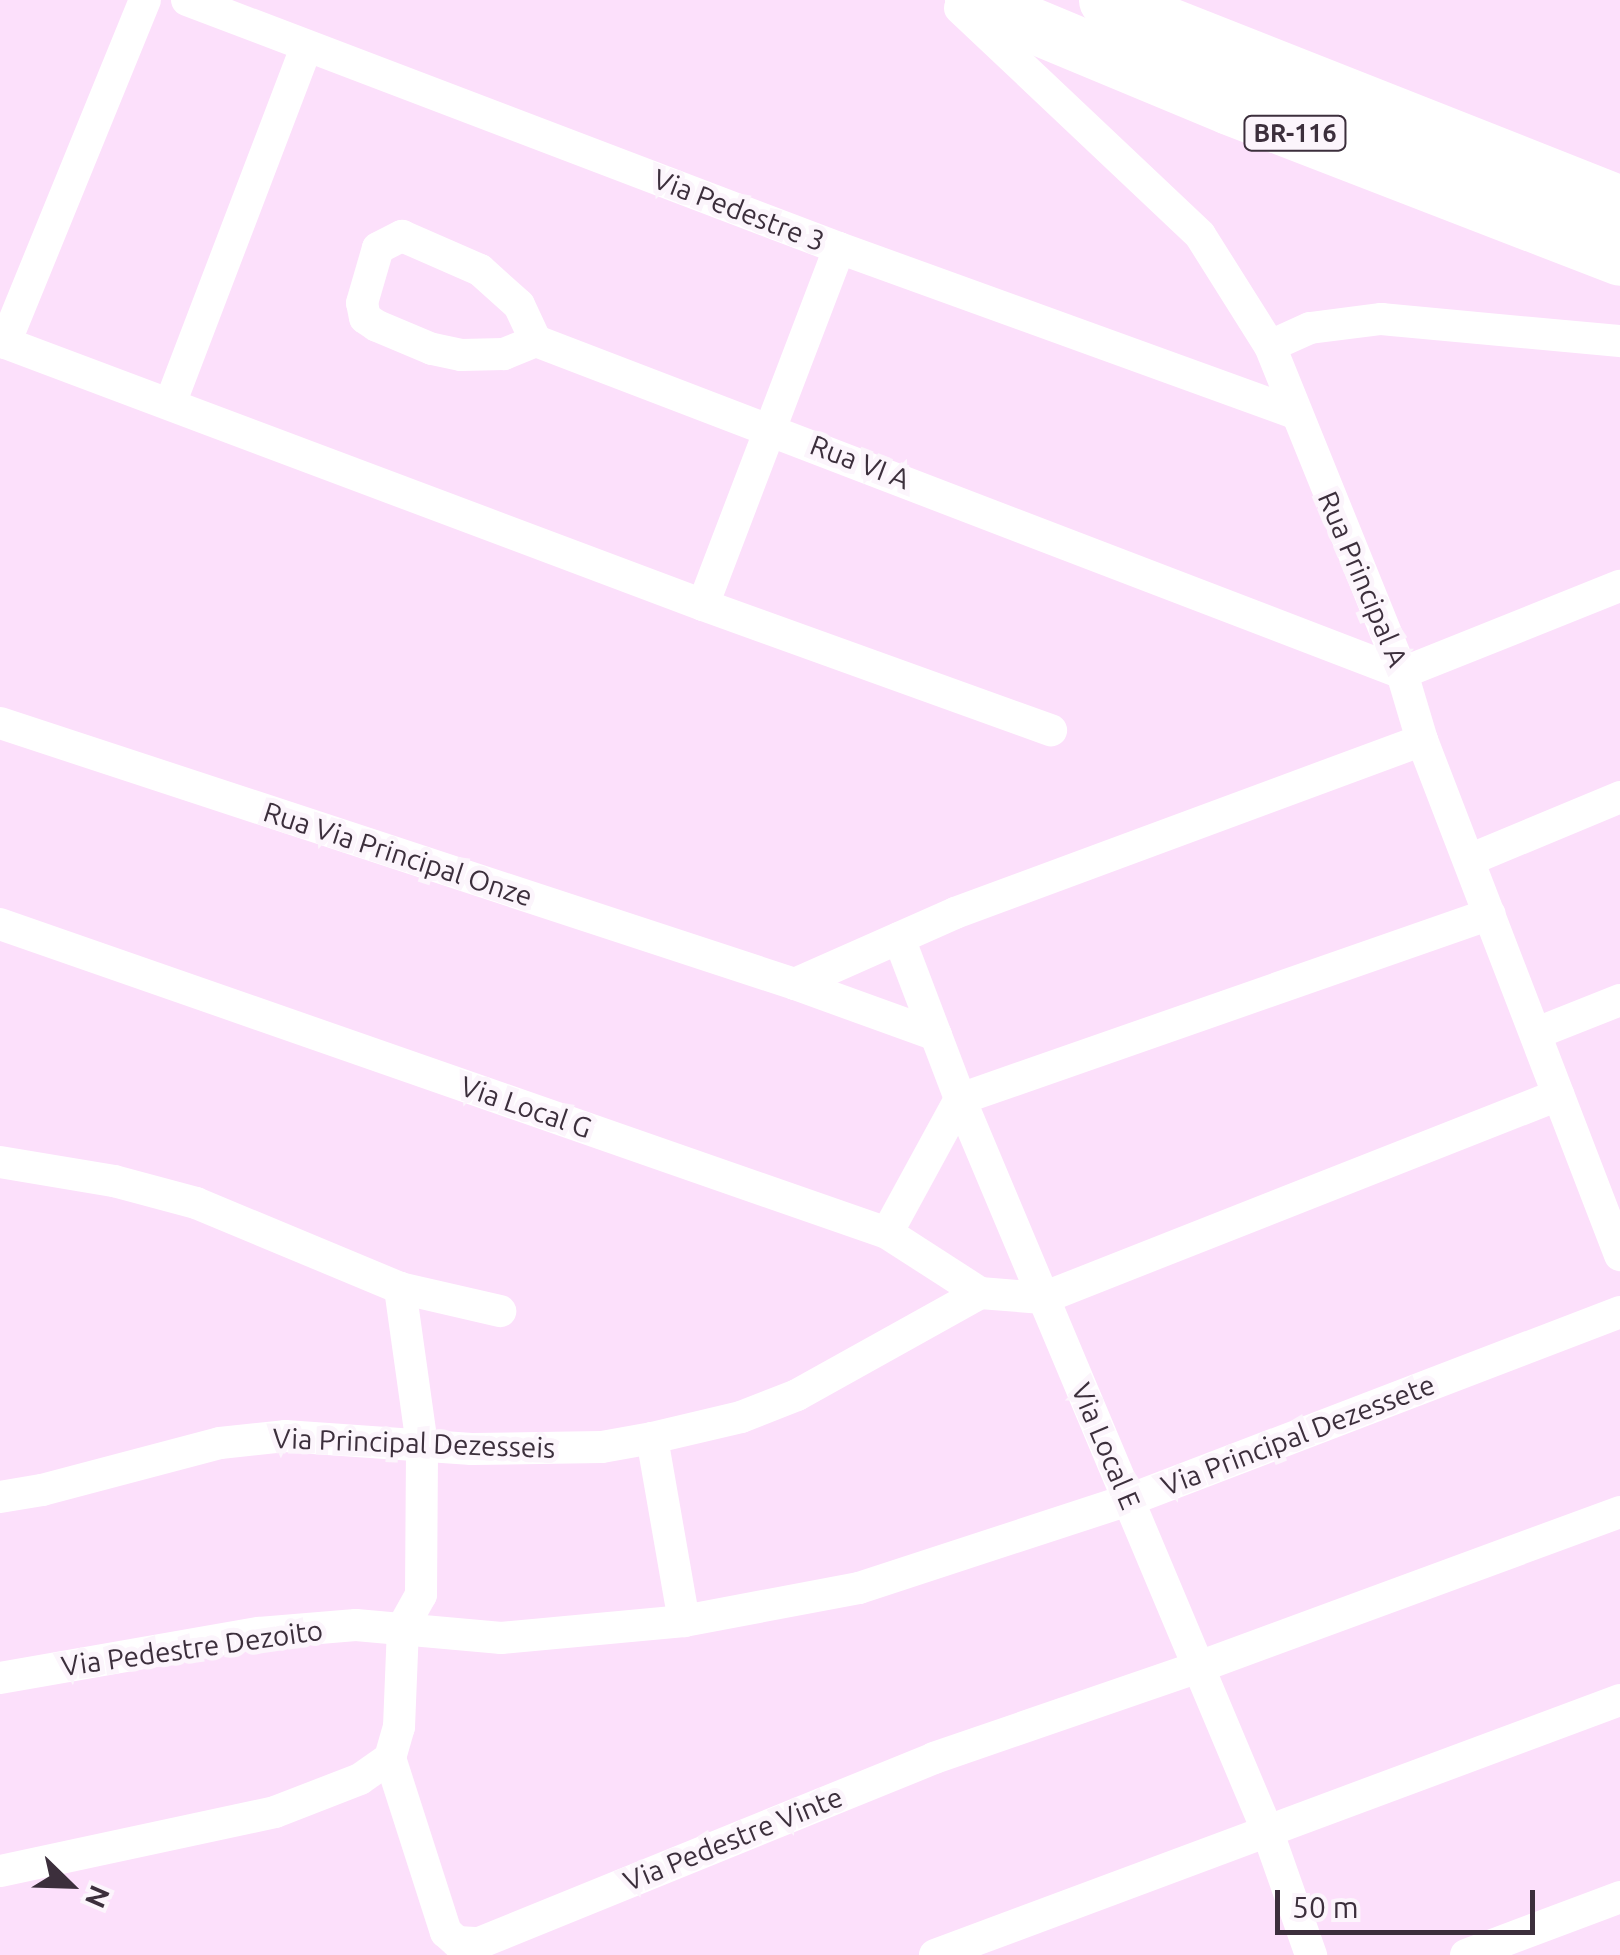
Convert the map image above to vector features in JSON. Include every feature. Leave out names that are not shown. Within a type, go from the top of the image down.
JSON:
[{"type":"highway","name":"BR-116","points":[[972,0],[1229,108],[1620,258]]},
{"type":"highway","points":[[1106,0],[1620,203]]},
{"type":"street","points":[[144,0],[2,342],[702,606],[1051,730]]},
{"type":"street","name":"Via Pedestre 3","points":[[187,0],[840,248],[1293,412]]},
{"type":"street","name":"Rua Principal A","points":[[952,0],[1200,235],[1270,346],[1293,412],[1402,673],[1422,740],[1620,1254]]},
{"type":"street","points":[[170,404],[306,48]]},
{"type":"street","points":[[402,236],[418,240],[480,270],[519,304],[536,341],[485,356],[432,348],[400,337],[365,318],[362,303],[368,276],[385,241],[402,236]]},
{"type":"street","points":[[702,606],[774,429],[840,248]]},
{"type":"street","points":[[1270,346],[1310,328],[1345,320],[1382,319],[1620,341]]},
{"type":"street","name":"Rua VI A","points":[[536,341],[774,429],[1402,673]]},
{"type":"street","points":[[1402,673],[1620,586]]},
{"type":"street","name":"Rua Via Principal Onze","points":[[0,723],[795,984],[936,1035]]},
{"type":"street","points":[[795,984],[955,913],[1422,740]]},
{"type":"street","points":[[1469,860],[1620,796]]},
{"type":"street","points":[[888,1233],[960,1098],[1490,914]]},
{"type":"street","name":"Via Local G","points":[[0,924],[888,1233],[980,1293],[1043,1298]]},
{"type":"street","name":"Via Local E","points":[[900,938],[960,1098],[1267,1830],[1311,1955]]},
{"type":"street","points":[[1537,1033],[1620,1000]]},
{"type":"street","points":[[1043,1298],[1558,1095]]},
{"type":"street","points":[[0,1162],[114,1181],[196,1202],[400,1288],[500,1311]]},
{"type":"street","points":[[0,1871],[276,1812],[360,1780],[390,1758],[399,1727],[403,1626],[421,1595],[422,1444],[400,1288]]},
{"type":"street","name":"Via Principal Dezesseis","points":[[0,1497],[220,1444],[285,1436],[472,1450],[602,1447],[652,1438],[741,1417],[797,1395],[980,1293]]},
{"type":"street","name":"Via Principal Dezessete","points":[[684,1621],[859,1588],[1129,1500],[1620,1312]]},
{"type":"street","points":[[652,1438],[684,1621]]},
{"type":"street","points":[[1196,1668],[1620,1512]]},
{"type":"street","name":"Via Pedestre Dezoito","points":[[0,1678],[259,1633],[403,1626],[501,1638],[684,1621]]},
{"type":"street","name":"Via Pedestre Vinte","points":[[390,1758],[446,1932],[457,1942],[479,1942],[934,1758],[1196,1668]]},
{"type":"street","points":[[935,1955],[1620,1700]]},
{"type":"street","points":[[1466,1955],[1620,1897]]}]
